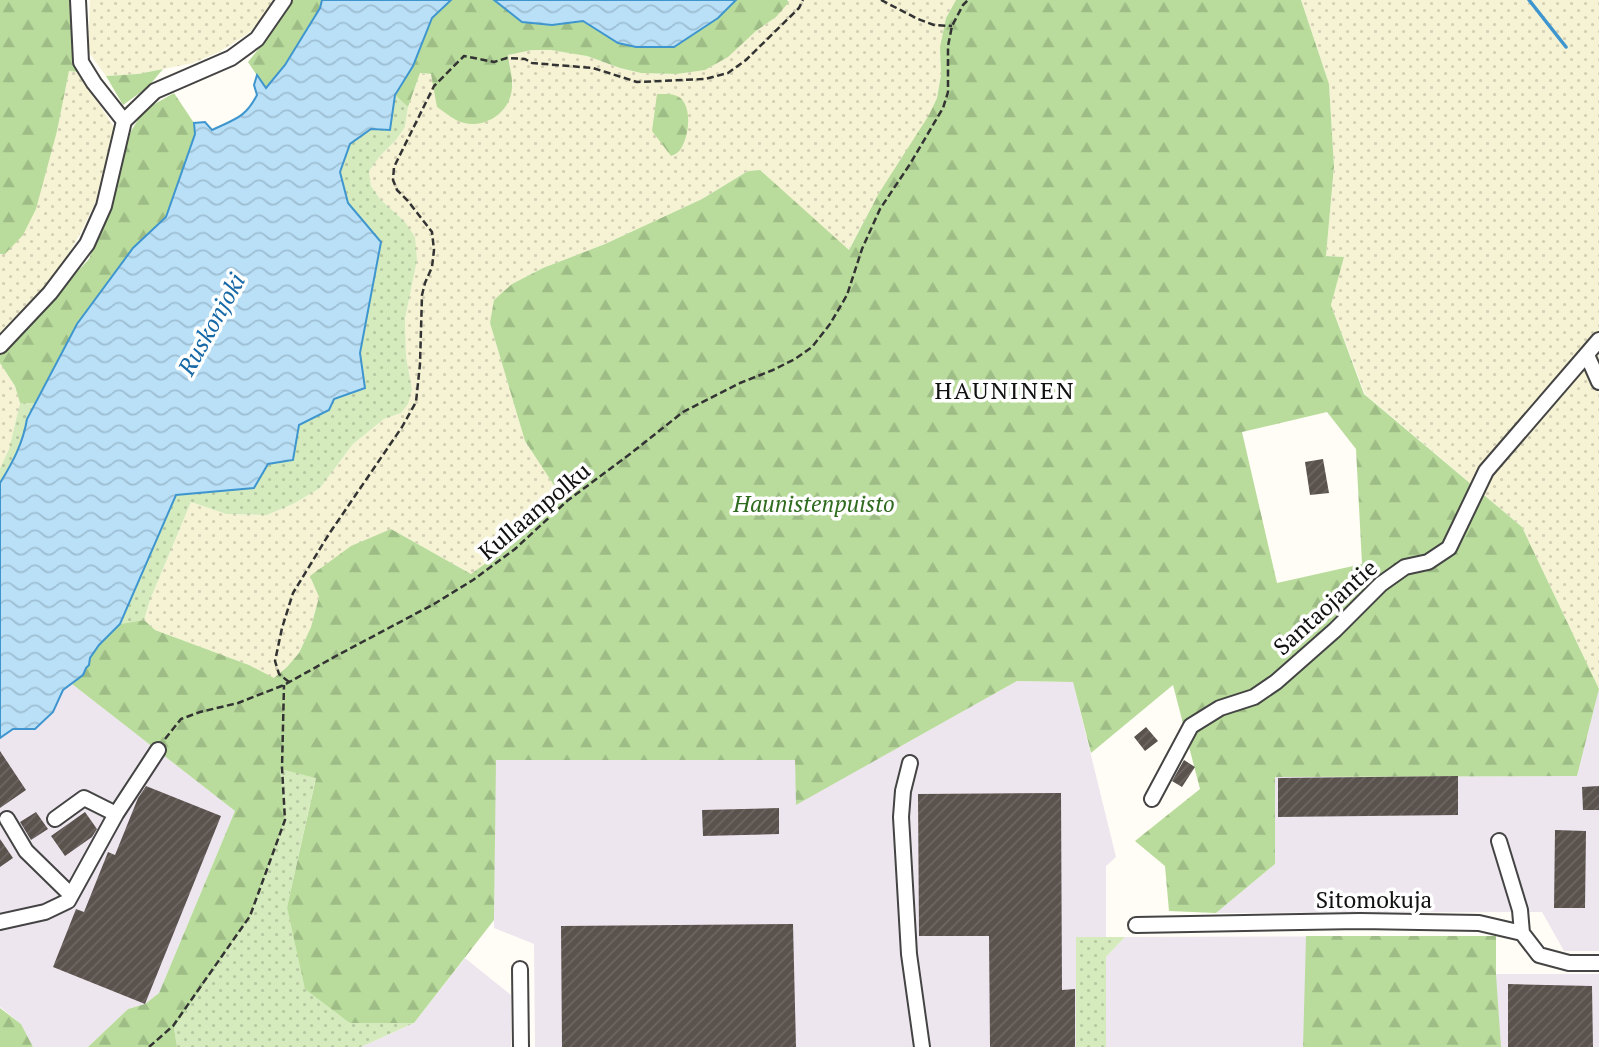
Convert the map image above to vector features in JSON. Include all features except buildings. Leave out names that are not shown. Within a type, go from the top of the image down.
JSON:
[{"type":"street","points":[[78,0],[81,62],[124,121]]},
{"type":"street","points":[[0,346],[50,293],[87,244],[104,206],[124,121],[155,91],[231,58],[251,44],[284,0]]},
{"type":"street","name":"Santaojantie","points":[[1152,799],[1191,726],[1220,708],[1254,697],[1276,682],[1335,630],[1381,584],[1405,567],[1428,562],[1449,548],[1486,471],[1599,340]]},
{"type":"street","points":[[1587,355],[1599,382]]},
{"type":"street","points":[[0,922],[45,912],[68,901],[116,814],[158,750]]},
{"type":"street","points":[[910,763],[903,791],[901,817],[909,954],[922,1047]]},
{"type":"street","points":[[55,819],[84,798],[116,814]]},
{"type":"street","points":[[7,819],[26,851],[71,895]]},
{"type":"street","points":[[1499,841],[1520,910],[1522,933],[1539,955],[1569,963],[1599,963]]},
{"type":"street","name":"Sitomokuja","points":[[1136,925],[1360,921],[1479,923],[1522,933]]},
{"type":"street","points":[[520,969],[521,1047]]},
{"type":"path","points":[[289,682],[279,674],[275,661],[293,593],[416,402],[422,295],[432,267],[434,250],[432,232],[397,190],[393,180],[394,167],[434,86],[464,57],[494,62],[507,58],[525,59],[532,63],[593,68],[636,82],[705,79],[728,72],[746,60],[799,8],[803,0]]},
{"type":"path","points":[[881,0],[934,25],[952,26]]},
{"type":"path","name":"Kullaanpolku","points":[[158,750],[181,719],[238,703],[284,685],[473,580],[515,549],[567,501],[683,412],[795,359],[812,347],[847,295],[862,249],[880,209],[943,108],[948,92],[948,46],[952,26],[968,0]]},
{"type":"path","points":[[149,1047],[173,1026],[250,916],[285,820],[282,768],[284,685]]},
{"type":"shaded area","points":[[90,0],[277,2],[249,33],[219,52],[193,63],[138,74],[106,76],[88,51]]},
{"type":"shaded area","points":[[789,0],[956,0],[946,18],[940,47],[941,75],[937,98],[930,115],[879,193],[848,251],[760,170],[748,171],[702,199],[512,284],[490,323],[525,441],[557,490],[559,501],[512,544],[471,574],[391,529],[319,597],[311,627],[299,653],[274,679],[249,665],[155,630],[144,620],[191,502],[226,514],[267,515],[320,488],[353,444],[384,419],[401,413],[412,390],[406,356],[405,319],[417,260],[405,222],[380,199],[371,186],[369,171],[405,127],[408,107],[420,73],[513,86],[508,55],[532,50],[569,52],[641,73],[677,74],[705,70],[728,57],[776,17]]},
{"type":"shaded area","points":[[1301,0],[1599,0],[1599,689],[1522,527],[1365,394],[1331,305],[1344,257],[1326,256],[1334,166],[1329,84]]},
{"type":"shaded area","points":[[69,71],[78,72],[116,130],[96,201],[81,232],[68,255],[36,297],[0,336],[0,254],[6,254],[57,131]]},
{"type":"shaded area","points":[[0,363],[15,386],[20,403],[9,449],[0,468]]},
{"type":"shaded area","points":[[1017,681],[1073,682],[1116,857],[1106,866],[1106,937],[1076,938],[1076,1047],[535,1047],[534,944],[494,928],[495,760],[795,760],[797,804]]},
{"type":"shaded area","points":[[72,684],[235,811],[159,993],[145,1004],[128,1009],[88,1047],[33,1047],[21,1024],[0,1007],[0,738],[13,729],[53,712],[63,690]]},
{"type":"shaded area","points":[[1599,688],[1599,951],[1564,951],[1542,912],[1216,913],[1275,864],[1275,777],[1577,776]]},
{"type":"shaded area","points":[[1496,936],[1496,974],[1599,974],[1599,1047],[1106,1047],[1106,957],[1125,937]]},
{"type":"shaded area","points":[[465,958],[511,995],[511,1047],[361,1047],[414,1023]]},
{"type":"green space","points":[[0,0],[73,0],[78,72],[69,71],[57,131],[36,209],[23,235],[5,254],[0,254]]},
{"type":"green space","points":[[291,0],[322,0],[320,8],[285,65],[266,89],[248,62]]},
{"type":"green space","points":[[451,0],[494,0],[522,22],[552,25],[583,21],[618,43],[718,18],[736,0],[789,2],[776,17],[728,57],[705,70],[677,74],[641,73],[587,56],[551,50],[532,50],[508,55],[512,84],[510,98],[500,113],[492,119],[475,124],[456,120],[437,107],[431,74],[420,73],[408,107],[395,95],[413,66],[432,18]]},
{"type":"green space","name":"Haunistenpuisto","points":[[956,0],[1301,0],[1329,84],[1334,166],[1326,256],[1344,257],[1331,305],[1364,394],[1522,527],[1599,689],[1577,776],[1275,777],[1275,864],[1216,913],[1169,911],[1165,866],[1135,841],[1200,789],[1173,685],[1091,753],[1073,682],[1017,681],[796,805],[795,760],[496,760],[494,920],[414,1023],[350,1023],[305,989],[287,907],[316,778],[280,769],[285,820],[250,916],[174,1028],[177,1047],[88,1047],[128,1009],[145,1004],[159,993],[235,811],[72,684],[83,675],[99,645],[120,624],[144,620],[155,630],[249,665],[274,678],[299,653],[311,627],[319,597],[310,576],[351,546],[391,529],[471,574],[512,544],[559,501],[557,490],[525,441],[490,323],[494,300],[512,284],[543,268],[605,244],[702,199],[748,171],[760,170],[849,250],[879,193],[937,98],[941,75],[940,47],[946,18]],"holes":[[[1327,412],[1356,449],[1362,564],[1277,583],[1242,432]]]},
{"type":"green space","points":[[163,69],[148,87],[123,105],[106,76],[138,74]]},
{"type":"green space","points":[[174,93],[194,123],[195,134],[166,217],[133,248],[77,324],[35,403],[20,403],[15,386],[0,363],[0,355],[89,259],[131,131],[144,110]]},
{"type":"green space","points":[[657,94],[679,97],[688,115],[686,138],[679,151],[671,156],[652,131]]},
{"type":"green space","points":[[395,95],[408,107],[405,127],[369,171],[371,186],[380,199],[405,222],[415,237],[417,260],[405,319],[406,356],[412,390],[408,404],[401,413],[384,419],[353,444],[320,488],[295,503],[267,515],[226,514],[191,502],[144,620],[120,624],[176,495],[254,488],[268,464],[293,460],[299,425],[329,410],[334,399],[365,388],[360,353],[381,242],[348,203],[340,172],[350,144],[371,129],[390,130]]},
{"type":"green space","points":[[20,403],[35,403],[27,419],[17,455],[0,483],[0,468],[9,449]]},
{"type":"green space","points":[[279,769],[316,777],[287,907],[350,1023],[414,1023],[361,1047],[177,1047],[174,1028],[250,916],[285,820]]},
{"type":"green space","points":[[1306,936],[1496,936],[1501,1047],[1303,1047]]},
{"type":"green space","points":[[1076,937],[1125,937],[1106,957],[1106,1047],[1076,1047]]},
{"type":"green space","points":[[0,1008],[21,1024],[33,1047],[0,1047]]},
{"type":"water","name":"Ruskonjoki","points":[[322,0],[451,0],[432,18],[413,66],[395,95],[390,130],[371,129],[350,144],[340,172],[348,203],[381,242],[360,353],[365,388],[334,399],[329,410],[299,425],[293,460],[268,464],[254,488],[176,495],[120,624],[99,645],[83,675],[63,690],[53,712],[35,729],[13,729],[0,738],[0,483],[17,452],[27,419],[77,324],[133,248],[166,217],[195,134],[194,123],[205,122],[212,130],[244,113],[257,95],[254,85],[257,75],[266,88],[285,65],[320,8]]},
{"type":"water","points":[[494,0],[736,0],[718,18],[674,47],[636,47],[618,43],[583,21],[552,25],[522,22]]},
{"type":"waterway","points":[[1529,0],[1566,47]]},
{"type":"district","name":"HAUNINEN","points":[[1005,390]]}]
